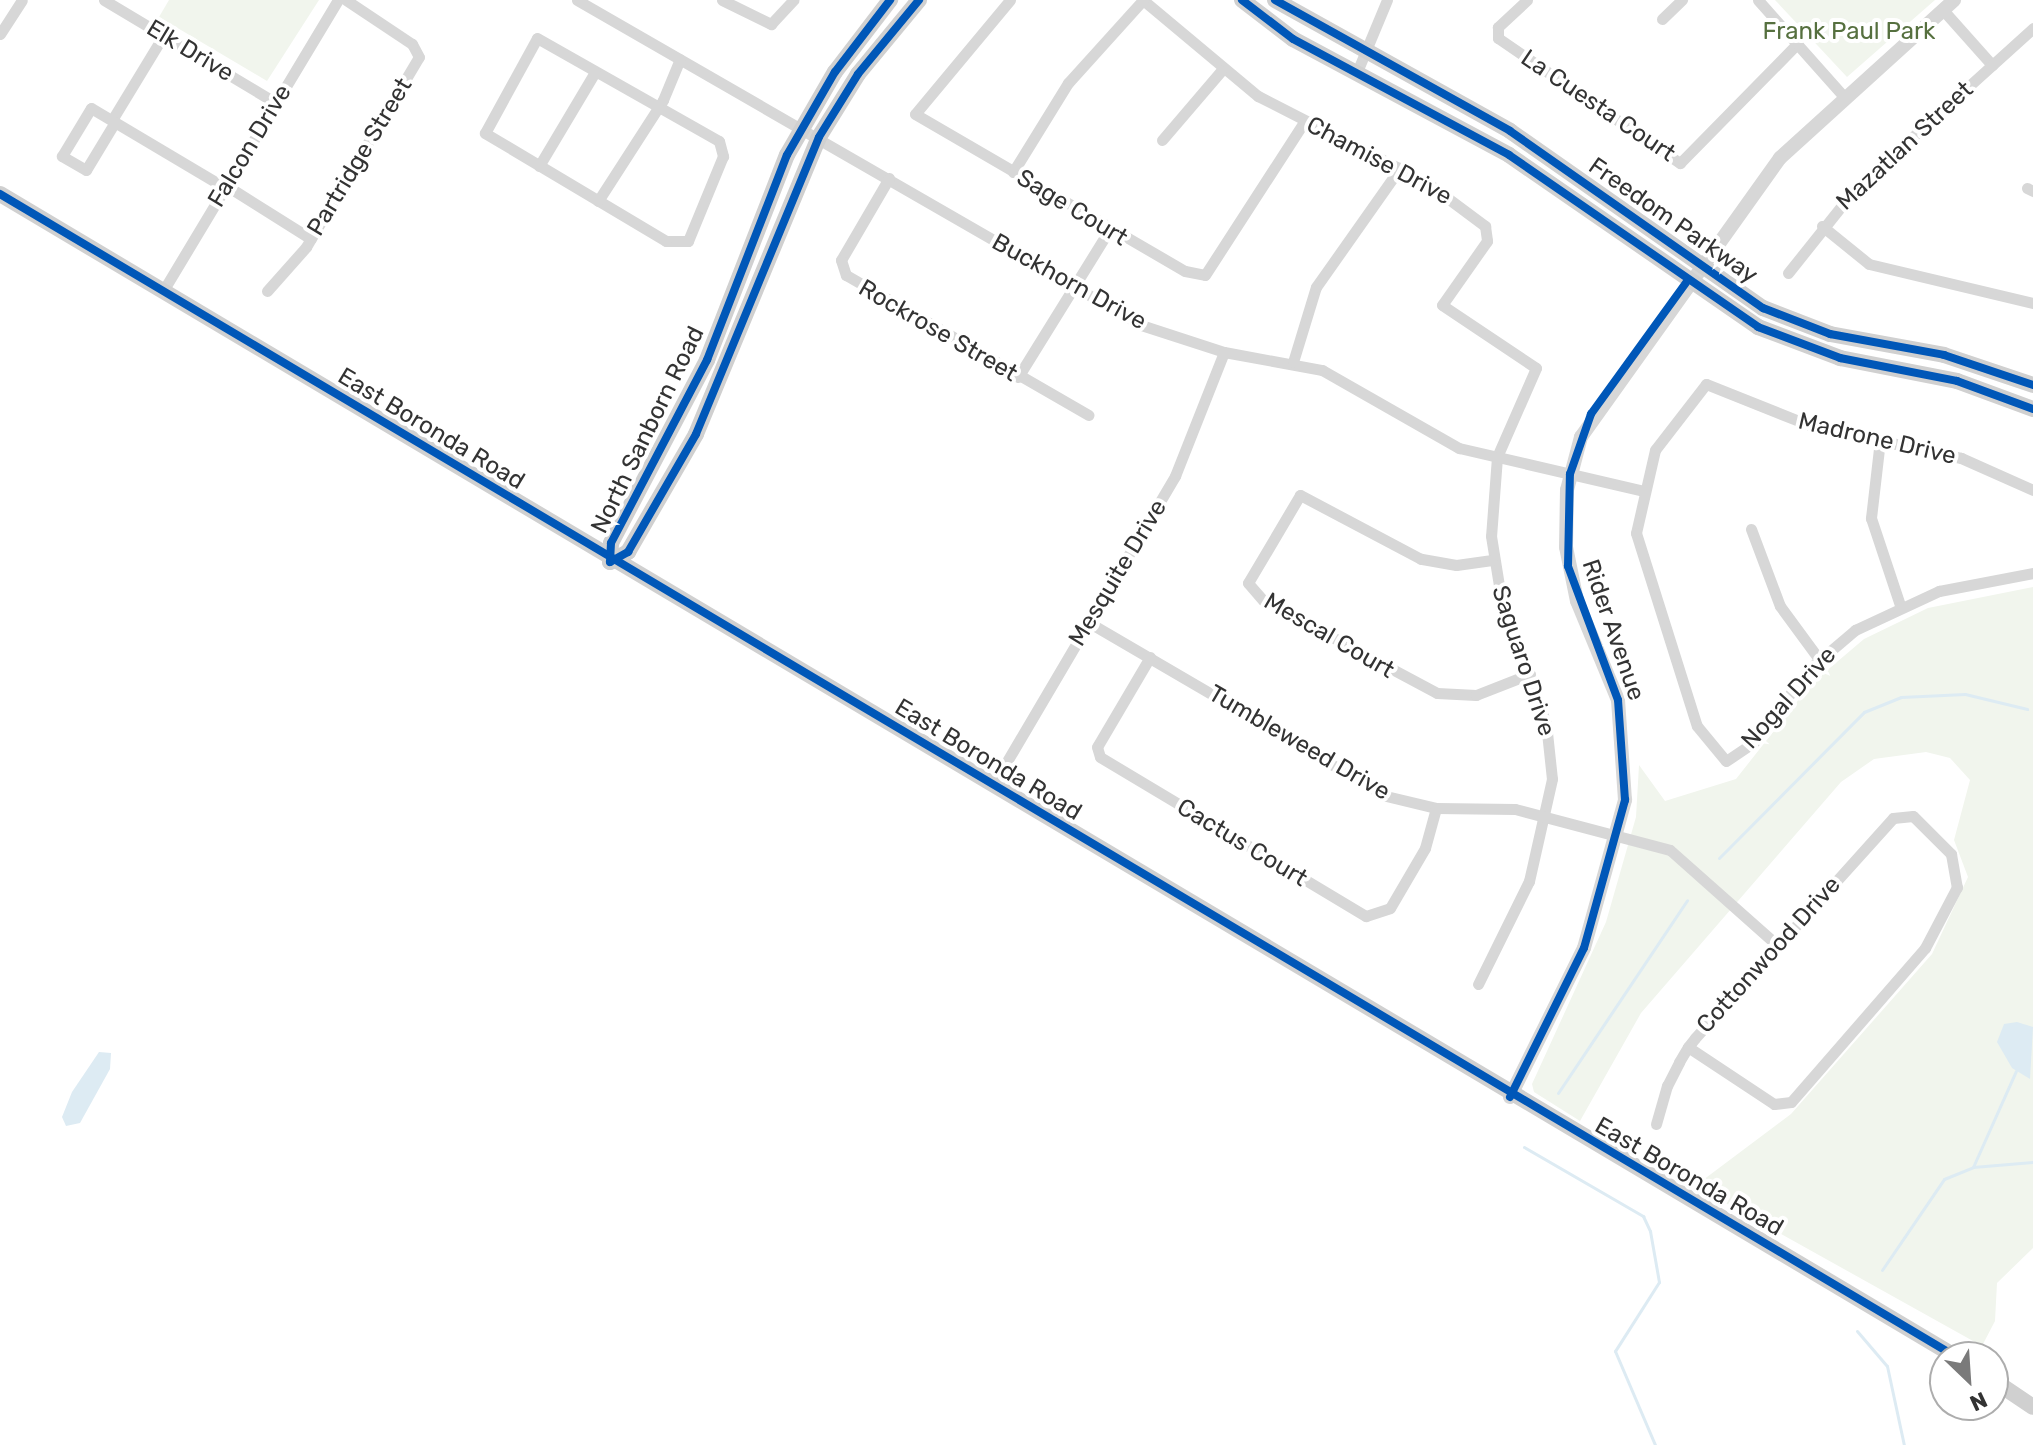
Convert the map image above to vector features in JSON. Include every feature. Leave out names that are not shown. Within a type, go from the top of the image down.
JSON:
[{"type":"main road","name":"North Sanborn Road","points":[[610,562],[611,543],[707,360],[801,127],[890,0]]},
{"type":"main road","name":"North Sanborn Road","points":[[610,562],[628,552],[696,434],[819,137],[858,74],[919,0]]},
{"type":"main road","name":"Freedom Parkway","points":[[1242,0],[1293,39],[1500,149],[1686,283],[1809,348],[1976,386],[2033,409]]},
{"type":"main road","name":"Freedom Parkway","points":[[1275,0],[1365,54],[1510,131],[1698,268],[1763,308],[1830,334],[1944,355],[2033,385]]},
{"type":"main road","name":"East Boronda Road","points":[[0,194],[610,562],[993,785],[1510,1097],[1929,1341]]},
{"type":"main road","points":[[2009,1391],[2033,1407]]},
{"type":"street","points":[[0,34],[22,0]]},
{"type":"street","name":"Elk Drive","points":[[104,0],[276,103]]},
{"type":"street","name":"Falcon Drive","points":[[163,291],[338,0]]},
{"type":"street","name":"Partridge Street","points":[[267,291],[311,239],[419,57],[412,44],[346,0]]},
{"type":"street","name":"Buckhorn Drive","points":[[577,0],[1141,325],[1224,352],[1293,362],[1335,375],[1459,448],[1640,490]]},
{"type":"street","points":[[722,0],[771,24],[793,0]]},
{"type":"street","name":"Sage Court","points":[[1010,0],[915,114],[1109,230],[1205,275],[1304,122]]},
{"type":"street","points":[[1013,172],[1068,83],[1143,0]]},
{"type":"street","name":"Chamise Drive","points":[[1143,0],[1221,71],[1304,122],[1448,195],[1489,232],[1444,310],[1536,368],[1497,457]]},
{"type":"street","points":[[1357,72],[1387,0]]},
{"type":"street","name":"La Cuesta Court","points":[[1527,0],[1498,27],[1498,38],[1680,163],[1798,43]]},
{"type":"street","points":[[1662,19],[1682,0]]},
{"type":"street","points":[[1758,0],[1845,98]]},
{"type":"street","points":[[1948,5],[1992,65]]},
{"type":"street","name":"Rider Avenue","points":[[1510,1097],[1573,976],[1620,834],[1624,732],[1608,668],[1572,582],[1565,525],[1570,474],[1591,414],[1780,158],[1948,5]]},
{"type":"street","name":"Mazatlan Street","points":[[1788,273],[1822,226],[2033,28]]},
{"type":"street","points":[[163,36],[113,121],[86,170],[62,156],[91,108],[113,121],[226,187],[311,239]]},
{"type":"street","points":[[537,38],[595,72],[722,146],[692,237],[672,244],[487,134],[484,125],[537,38]]},
{"type":"street","points":[[598,201],[680,59]]},
{"type":"street","points":[[1162,140],[1221,71]]},
{"type":"street","points":[[539,166],[595,72]]},
{"type":"street","points":[[1293,362],[1316,287],[1400,168]]},
{"type":"street","name":"Rockrose Street","points":[[889,178],[841,260],[846,275],[1088,415]]},
{"type":"street","points":[[1822,226],[1869,264],[2033,303]]},
{"type":"street","points":[[1018,377],[1109,230]]},
{"type":"street","name":"Mesquite Drive","points":[[993,785],[1175,476],[1224,352]]},
{"type":"street","name":"Madrone Drive","points":[[1723,760],[1697,726],[1681,658],[1641,567],[1640,490],[1655,450],[1706,384],[1799,422],[1970,461],[2033,490]]},
{"type":"street","points":[[1880,440],[1871,518],[1900,605]]},
{"type":"street","name":"Saguaro Drive","points":[[1478,984],[1529,881],[1546,817],[1551,749],[1530,674],[1510,633],[1492,560],[1497,457]]},
{"type":"street","name":"Mescal Court","points":[[1492,560],[1456,565],[1421,559],[1300,495],[1248,583],[1263,600],[1437,693],[1476,695],[1530,674]]},
{"type":"street","points":[[1751,529],[1780,606],[1819,659]]},
{"type":"street","name":"Nogal Drive","points":[[1723,760],[1762,735],[1819,659],[1900,605],[2033,573]]},
{"type":"street","name":"Tumbleweed Drive","points":[[1088,622],[1370,788],[1436,808],[1546,817],[1620,834],[1691,863],[1776,944]]},
{"type":"street","name":"Cactus Court","points":[[1150,657],[1097,747],[1100,757],[1366,916],[1390,908],[1425,848],[1436,808]]},
{"type":"street","name":"Cottonwood Drive","points":[[1656,1124],[1688,1047],[1776,944],[1893,818],[1913,816],[1954,860],[1953,899],[1907,972],[1791,1102],[1774,1104],[1688,1047]]},
{"type":"green space","points":[[169,0],[319,0],[267,81],[159,17]]},
{"type":"green space","name":"Frank Paul Park","points":[[1775,0],[1935,0],[1847,77]]},
{"type":"green space","points":[[2033,587],[2033,1248],[1997,1283],[1995,1321],[1985,1341],[1973,1341],[1695,1186],[1791,1114],[1932,954],[1968,877],[1954,840],[1970,780],[1950,758],[1926,752],[1874,759],[1841,782],[1641,1013],[1580,1121],[1534,1092],[1532,1084],[1606,922],[1636,817],[1639,765],[1665,801],[1736,779],[1811,684],[1864,639],[1928,608]]},
{"type":"shaded area","points":[[2017,1022],[2033,1027],[2030,1079],[2012,1068],[1997,1042],[2004,1024]]},
{"type":"shaded area","points":[[99,1052],[111,1053],[110,1069],[80,1123],[66,1126],[62,1117],[72,1092]]},
{"type":"waterway","points":[[1719,858],[1864,712],[1901,697],[1965,694],[2027,709]]},
{"type":"waterway","points":[[1558,1093],[1687,900]]},
{"type":"waterway","points":[[1973,1167],[2016,1071]]},
{"type":"waterway","points":[[1524,1147],[1643,1216],[1650,1231],[1659,1282],[1615,1351],[1655,1445]]},
{"type":"waterway","points":[[1882,1270],[1944,1179],[1973,1167],[2033,1162]]},
{"type":"waterway","points":[[1857,1331],[1887,1366],[1904,1445]]},
{"type":"cycle path","points":[[610,562],[611,543],[707,360],[787,155],[835,72],[890,0]]},
{"type":"cycle path","points":[[610,562],[628,552],[696,434],[819,137],[858,74],[919,0]]},
{"type":"cycle path","points":[[1242,0],[1293,39],[1509,155],[1758,327],[1840,358],[1957,381],[2033,409]]},
{"type":"cycle path","points":[[1275,0],[1510,131],[1763,308],[1830,334],[1944,355],[2033,385]]},
{"type":"cycle path","points":[[0,194],[1929,1341]]},
{"type":"cycle path","points":[[1510,1097],[1584,948],[1625,800],[1618,700],[1568,566],[1570,474],[1591,414],[1686,283]]}]
